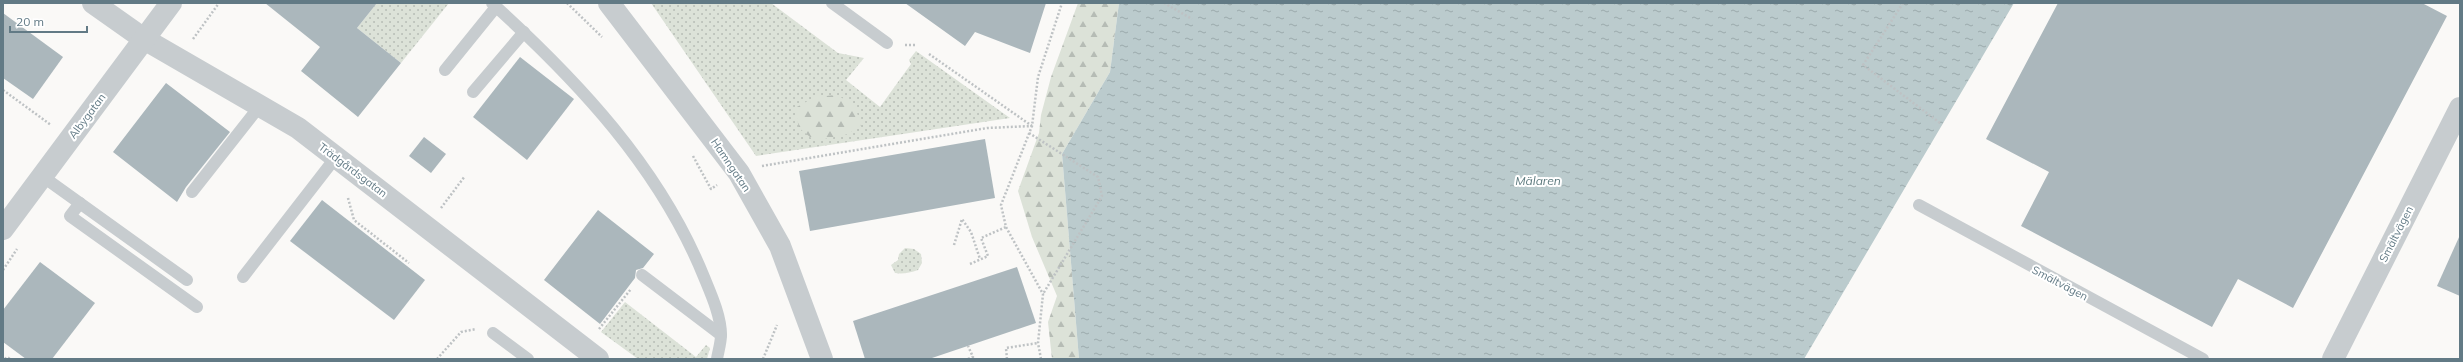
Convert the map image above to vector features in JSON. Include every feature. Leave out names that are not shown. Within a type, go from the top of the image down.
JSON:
[{"type":"street","name":"Trädgårdsgatan","points":[[93,3],[144,39],[259,107],[298,128],[598,359]]},
{"type":"street","name":"Albygatan","points":[[3,229],[170,3]]},
{"type":"street","name":"Hamngatan","points":[[610,6],[739,173],[780,246],[822,359]]},
{"type":"street","name":"Smältvägen","points":[[2333,359],[2460,108]]},
{"type":"lane","points":[[832,3],[887,43]]},
{"type":"lane","points":[[445,70],[494,5],[524,32],[599,109],[657,187],[694,251],[713,299],[721,335],[716,359]]},
{"type":"lane","points":[[473,92],[524,32]]},
{"type":"lane","points":[[192,192],[259,107]]},
{"type":"lane","points":[[243,277],[336,157]]},
{"type":"lane","points":[[42,176],[187,280]]},
{"type":"lane","points":[[80,203],[70,216],[197,307]]},
{"type":"lane","name":"Smältvägen","points":[[1919,205],[2203,359]]},
{"type":"lane","points":[[642,275],[721,335]]},
{"type":"lane","points":[[493,333],[528,359]]},
{"type":"path","points":[[193,39],[219,3]]},
{"type":"path","points":[[1043,294],[1006,227],[1001,205],[1032,126],[1038,77],[1062,3]]},
{"type":"path","points":[[1164,3],[1192,19]]},
{"type":"path","points":[[1903,3],[1863,65],[1940,123]]},
{"type":"path","points":[[929,54],[1032,126]]},
{"type":"path","points":[[3,90],[70,139]]},
{"type":"path","points":[[761,166],[987,128],[1032,126]]},
{"type":"path","points":[[1029,133],[1098,177],[1102,196],[1043,294],[1038,343],[1041,359]]},
{"type":"path","points":[[438,211],[465,176]]},
{"type":"path","points":[[346,192],[354,220],[409,263]]},
{"type":"path","points":[[954,245],[962,219],[971,232],[980,259]]},
{"type":"path","points":[[970,264],[988,256],[981,238],[1006,227]]},
{"type":"path","points":[[596,332],[642,275]]},
{"type":"path","points":[[763,359],[777,325]]},
{"type":"path","points":[[437,359],[461,332],[476,329],[493,333]]},
{"type":"path","points":[[1007,359],[1006,348],[1038,343]]},
{"type":"path","points":[[968,346],[973,357],[968,359]]},
{"type":"path","points":[[6,359],[7,357],[10,359]]},
{"type":"green space","points":[[377,3],[449,3],[401,63],[357,28]]},
{"type":"green space","points":[[651,3],[771,3],[838,53],[864,58],[846,80],[880,107],[911,64],[909,60],[916,51],[1010,118],[756,156]]},
{"type":"green space","points":[[1078,3],[1119,3],[1110,72],[1062,154],[1079,359],[1052,359],[1048,322],[1057,296],[1032,237],[1018,191],[1039,133],[1041,115],[1051,77]]},
{"type":"green space","points":[[836,95],[854,104],[861,125],[848,134],[815,141],[799,128],[795,108],[815,97]]},
{"type":"green space","points":[[905,248],[914,249],[921,254],[922,263],[918,270],[906,273],[895,273],[891,265],[898,260],[899,254]]},
{"type":"green space","points":[[625,302],[696,357],[706,345],[710,348],[707,359],[638,359],[601,332]]},
{"type":"water","name":"Mälaren","points":[[1119,3],[2014,3],[1804,359],[1079,359],[1062,154],[1110,72]]},
{"type":"building","points":[[265,3],[377,3],[357,28],[401,63],[358,117],[301,71],[320,47]]},
{"type":"building","points":[[905,3],[1046,3],[1030,53],[975,32],[965,46]]},
{"type":"building","points":[[2058,3],[2422,3],[2447,16],[2293,308],[2238,279],[2212,327],[2021,226],[2049,172],[1986,139]]},
{"type":"building","points":[[3,13],[63,57],[33,99],[3,78]]},
{"type":"building","points":[[520,57],[574,99],[527,160],[473,117]]},
{"type":"building","points":[[166,83],[230,132],[186,187],[177,202],[113,152]]},
{"type":"building","points":[[424,137],[446,154],[431,173],[409,156]]},
{"type":"building","points":[[985,139],[995,198],[810,231],[799,171]]},
{"type":"building","points":[[322,200],[425,280],[394,320],[290,241]]},
{"type":"building","points":[[598,210],[654,254],[643,268],[636,270],[635,278],[600,324],[544,280]]},
{"type":"building","points":[[2460,235],[2460,296],[2437,286]]},
{"type":"building","points":[[40,262],[95,303],[52,359],[26,359],[3,342],[3,310]]},
{"type":"building","points":[[1017,267],[1036,323],[929,359],[865,359],[853,321]]}]
